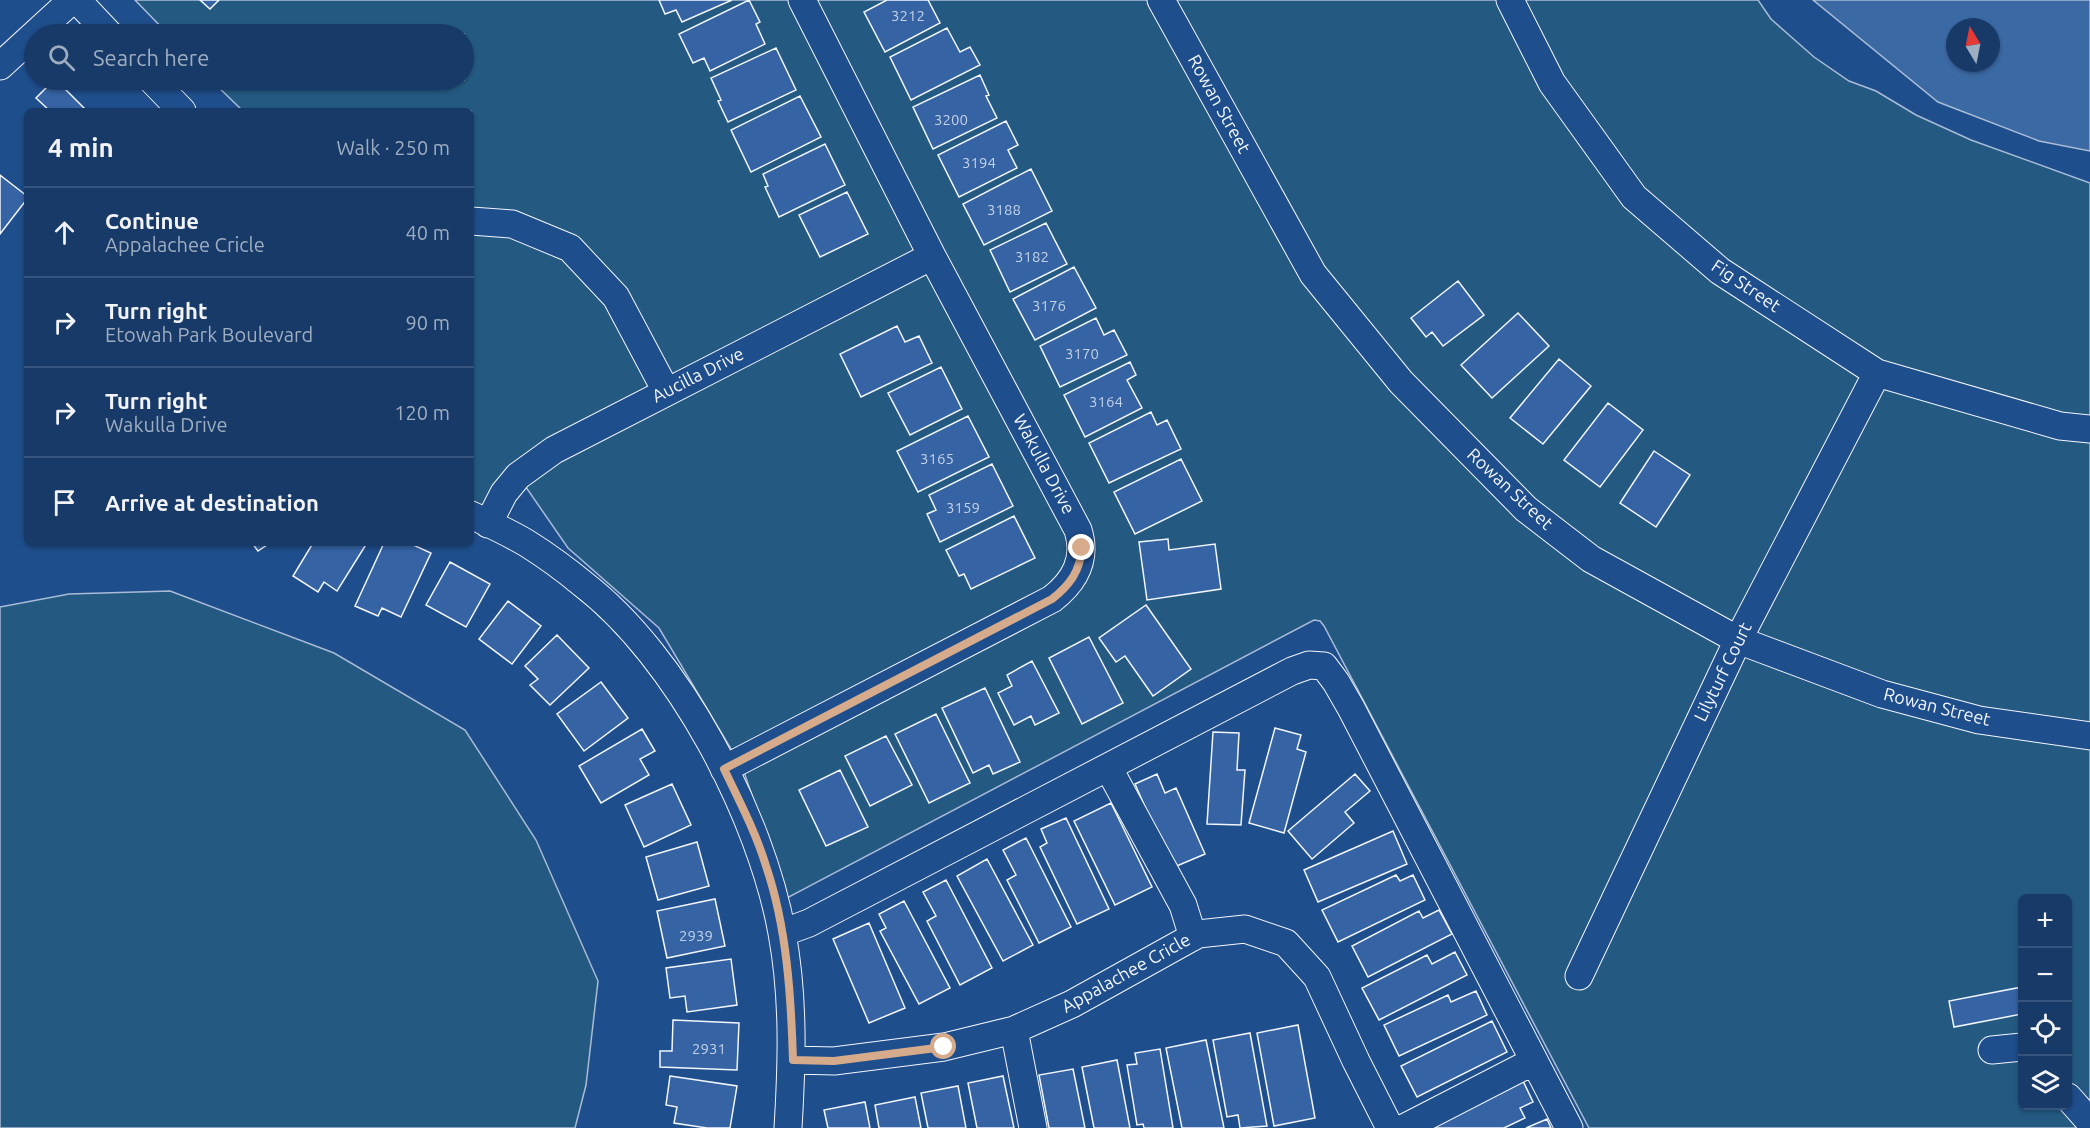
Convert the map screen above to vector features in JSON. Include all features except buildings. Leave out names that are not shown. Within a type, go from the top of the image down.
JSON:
[{"type":"street","points":[[47,24],[74,0],[99,24]]},
{"type":"street","name":"Wakulla Drive","points":[[724,769],[1052,599],[1064,590],[1078,569],[1082,548],[1078,530],[932,256],[802,0]]},
{"type":"street","name":"Rowan Street","points":[[1161,0],[1313,274],[1401,382],[1526,509],[1591,559],[1738,640],[1882,694],[1980,720],[2090,736]]},
{"type":"street","name":"Fig Street","points":[[1510,0],[1552,84],[1634,197],[1719,271],[1877,373],[2060,426],[2090,429]]},
{"type":"street","points":[[0,66],[24,45]]},
{"type":"street","points":[[162,90],[179,108]]},
{"type":"street","points":[[474,221],[512,224],[570,248],[616,297],[666,391]]},
{"type":"street","name":"Aucilla Drive","points":[[480,520],[518,476],[554,450],[932,256]]},
{"type":"street","name":"Lilyturf Court","points":[[1579,976],[1738,640],[1877,373]]},
{"type":"street","points":[[480,520],[527,544],[585,585],[634,632],[671,681],[713,744],[766,866],[782,933],[792,1009],[793,1060],[788,1128]]},
{"type":"street","points":[[782,933],[809,923],[1292,671],[1309,665],[1324,666],[1351,708],[1569,1128]]},
{"type":"street","points":[[1108,767],[1183,905],[1193,937]]},
{"type":"street","name":"Appalachee Cricle","points":[[793,1060],[834,1061],[944,1047],[1014,1030],[1072,1004],[1198,934],[1245,929],[1286,944],[1317,977],[1390,1128]]},
{"type":"street","points":[[1014,1030],[1032,1128]]},
{"type":"street","points":[[1992,1050],[2018,1047]]},
{"type":"street","points":[[1404,1128],[1534,1061]]},
{"type":"street","points":[[2072,1102],[2090,1122]]},
{"type":"shaded area","points":[[135,0],[1758,0],[1771,19],[1814,57],[1849,81],[1876,91],[1916,115],[1971,140],[2090,183],[2090,1128],[1589,1128],[1320,621],[1314,620],[787,898],[743,769],[659,628],[568,548],[521,480],[474,526],[474,108],[240,108],[221,90],[474,90],[474,24],[158,24]]},
{"type":"shaded area","points":[[1813,0],[2090,0],[2090,151],[2039,141],[1938,102]]},
{"type":"shaded area","points":[[170,591],[334,653],[465,730],[536,840],[598,981],[586,1085],[575,1128],[0,1128],[0,607],[69,594]]},
{"type":"route","points":[[944,1047],[834,1061],[793,1060],[792,1009],[782,933],[766,866],[724,769],[1052,599],[1073,579],[1081,559],[1082,548]]}]
